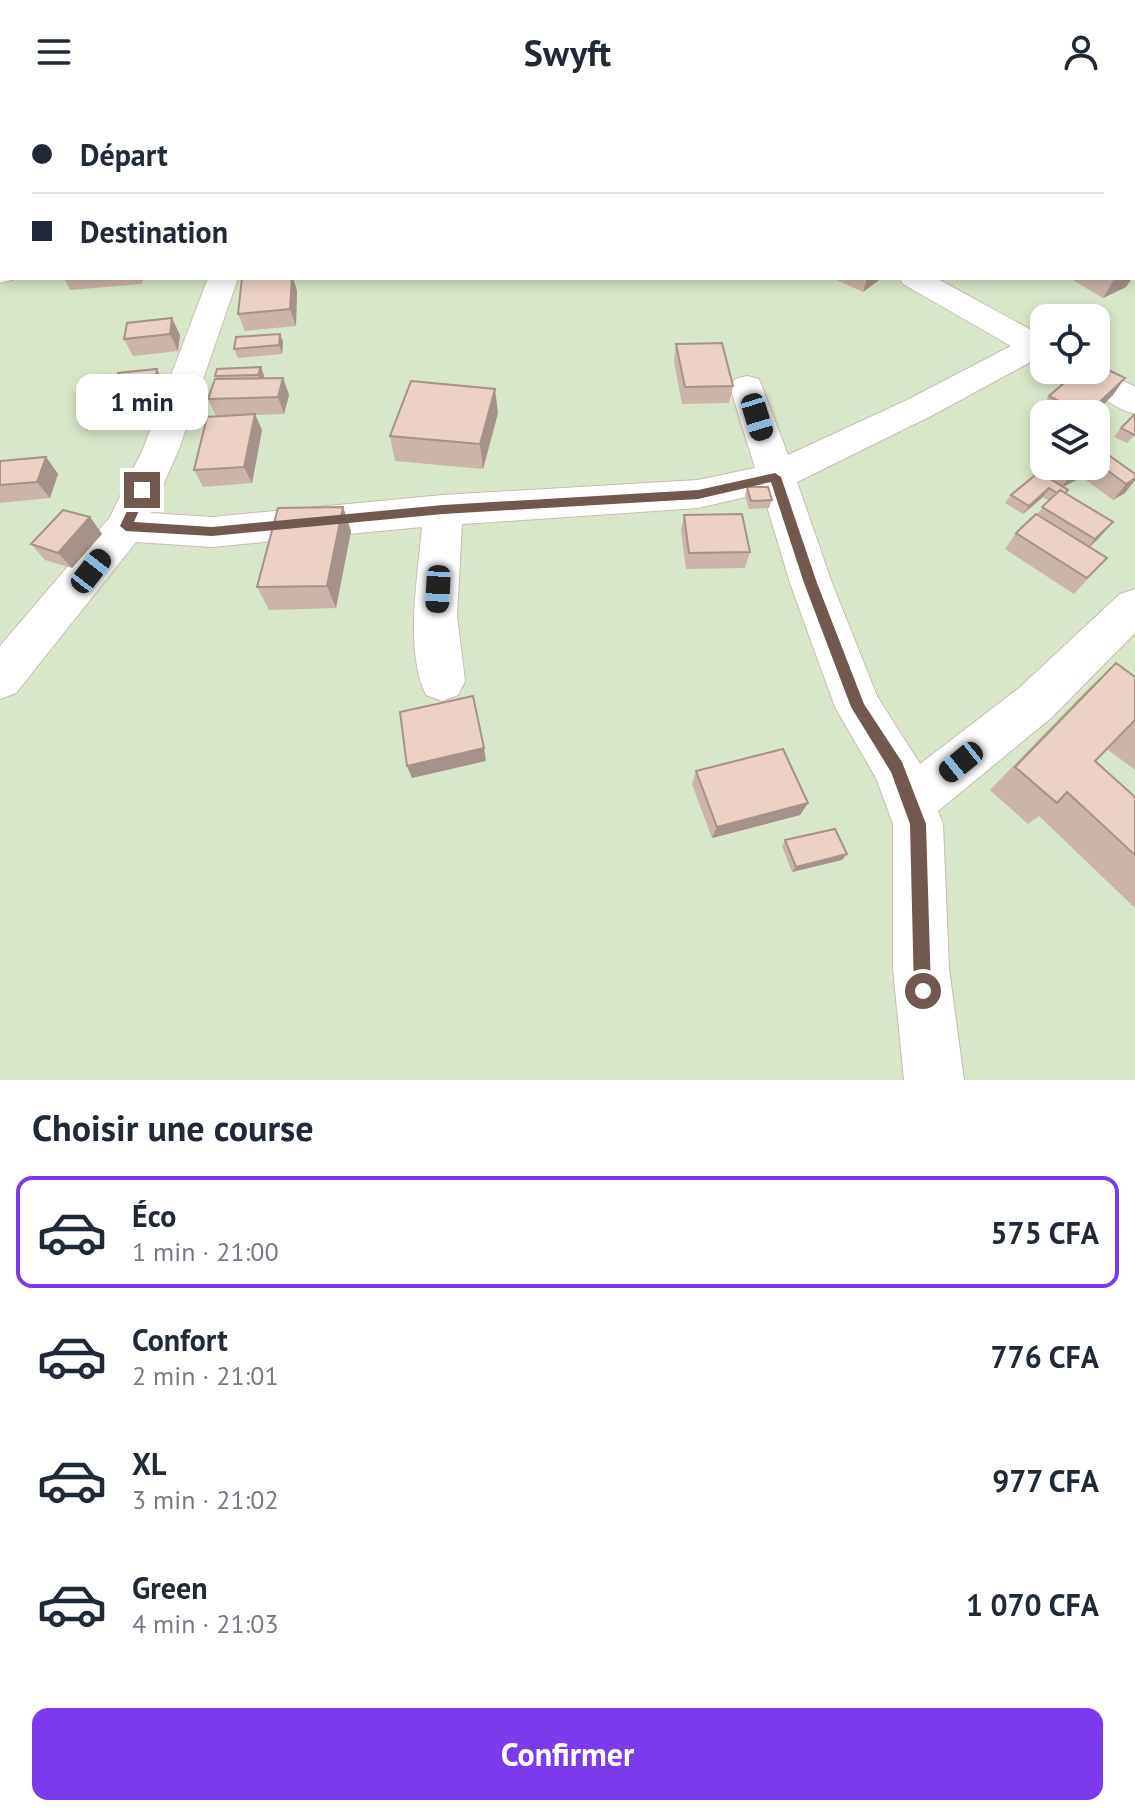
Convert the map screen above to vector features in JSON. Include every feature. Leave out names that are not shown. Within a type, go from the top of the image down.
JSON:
[{"type":"street","points":[[0,679],[126,526],[161,449],[222,280]]},
{"type":"street","points":[[918,280],[1030,342]]},
{"type":"street","points":[[126,526],[212,532],[443,509],[698,494],[775,477],[1030,353]]},
{"type":"street","points":[[1103,384],[1135,402]]},
{"type":"street","points":[[747,387],[811,583],[858,707],[897,767],[912,801],[918,824],[921,969],[934,1080]]},
{"type":"street","points":[[442,681],[436,616],[443,509]]},
{"type":"street","points":[[912,801],[1035,703],[1135,606]]},
{"type":"green space","points":[[0,280],[1135,280],[1135,1080],[0,1080]]},
{"type":"building","points":[[242,280],[292,280],[290,309],[238,314]]},
{"type":"building","points":[[172,318],[170,334],[124,339],[127,323]]},
{"type":"building","points":[[280,334],[279,345],[234,349],[236,337]]},
{"type":"building","points":[[722,343],[733,386],[685,387],[676,344]]},
{"type":"building","points":[[261,367],[258,375],[215,376],[217,369]]},
{"type":"building","points":[[157,369],[151,402],[111,407],[118,373]]},
{"type":"building","points":[[1110,371],[1125,378],[1102,400],[1057,400],[1049,396],[1063,384],[1110,384]]},
{"type":"building","points":[[283,378],[278,397],[208,399],[215,379]]},
{"type":"building","points":[[411,381],[495,389],[480,444],[390,436]]},
{"type":"building","points":[[255,414],[244,467],[194,470],[207,417]]},
{"type":"building","points":[[1135,414],[1135,433],[1134,435],[1121,428]]},
{"type":"building","points":[[1110,456],[1135,474],[1135,478],[1126,484],[1110,472]]},
{"type":"building","points":[[46,457],[37,482],[0,485],[0,461]]},
{"type":"building","points":[[1030,479],[1052,480],[1068,490],[1057,493],[1049,488],[1029,506],[1011,495]]},
{"type":"building","points":[[747,487],[768,487],[772,500],[751,501]]},
{"type":"building","points":[[1060,490],[1113,522],[1095,539],[1042,507]]},
{"type":"building","points":[[343,507],[327,586],[257,587],[278,508]]},
{"type":"building","points":[[63,510],[90,517],[58,553],[31,544]]},
{"type":"building","points":[[742,514],[750,552],[689,553],[684,515]]},
{"type":"building","points":[[1036,514],[1107,558],[1087,578],[1016,533]]},
{"type":"building","points":[[1116,663],[1135,677],[1135,721],[1095,761],[1135,797],[1135,855],[1067,792],[1057,803],[1015,767]]},
{"type":"building","points":[[473,696],[484,748],[407,766],[400,712]]},
{"type":"building","points":[[783,749],[808,803],[717,827],[696,771]]},
{"type":"building","points":[[835,829],[847,854],[796,867],[785,840]]},
{"type":"route","points":[[142,490],[126,526],[212,532],[443,509],[698,494],[732,489],[775,477],[858,707],[897,767],[912,801],[918,824],[923,991]]}]
